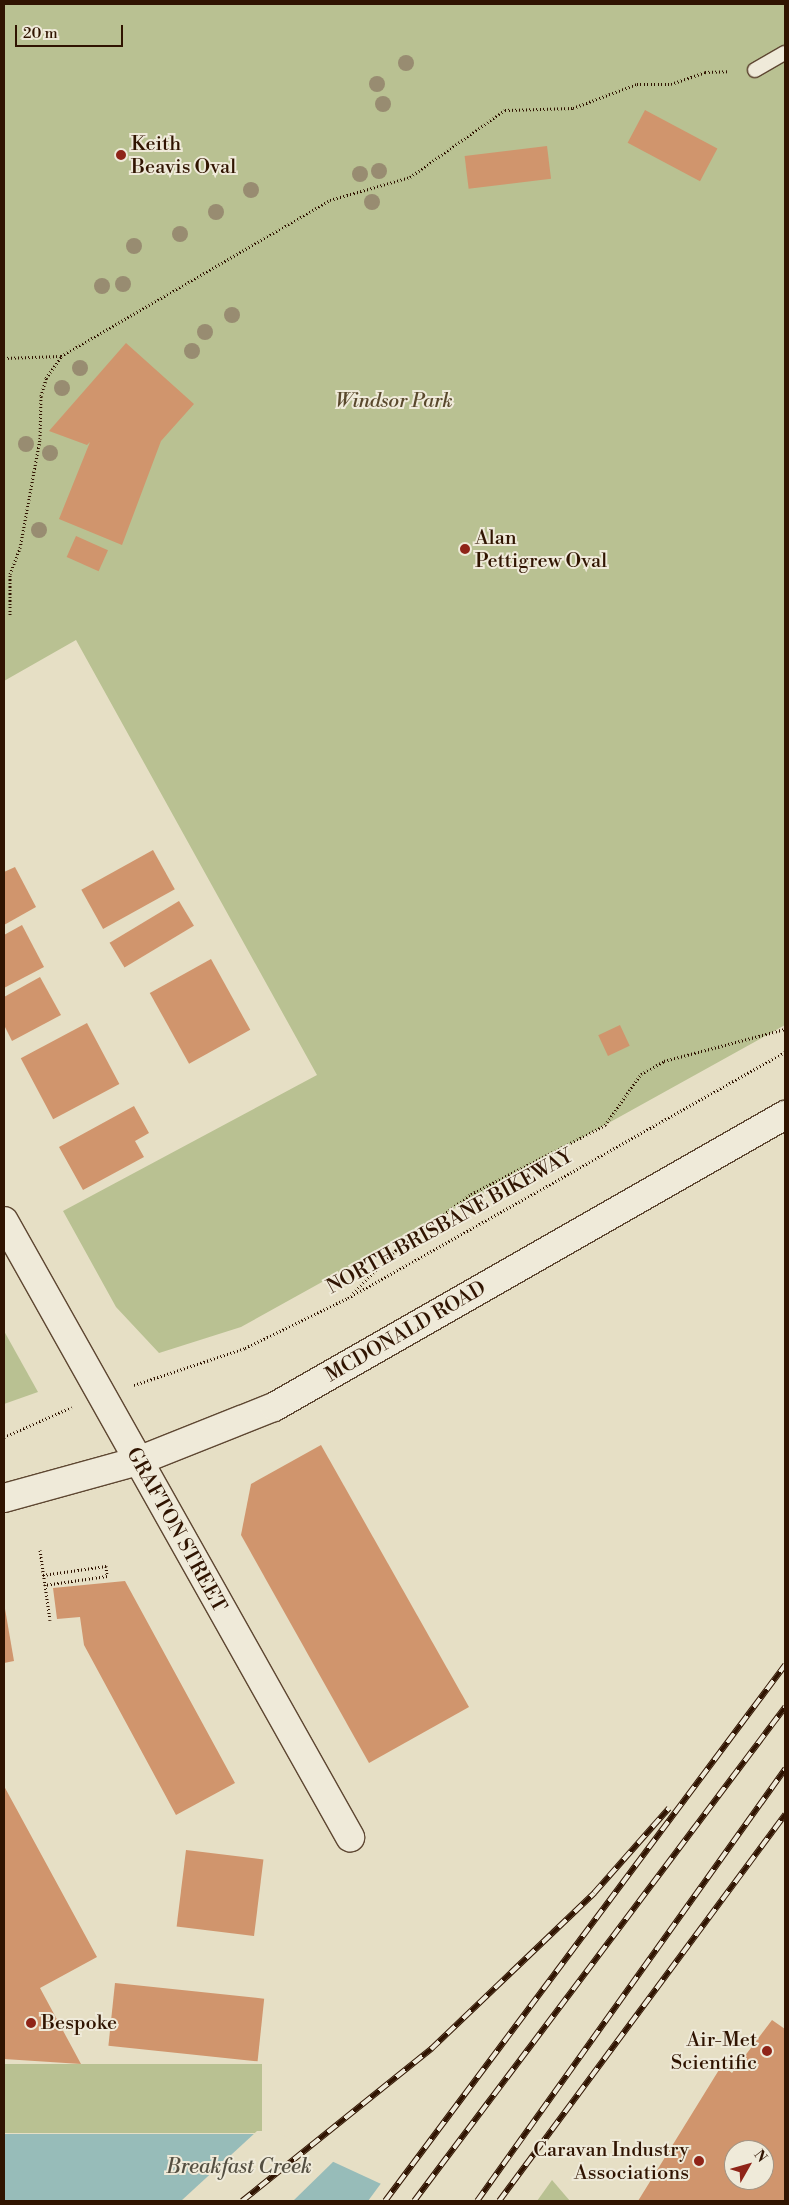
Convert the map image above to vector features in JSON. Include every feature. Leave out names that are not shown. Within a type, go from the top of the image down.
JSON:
[{"type":"street","name":"MCDONALD ROAD","points":[[4,1498],[138,1461],[274,1407],[785,1115]]},
{"type":"street","name":"GRAFTON STREET","points":[[4,1221],[350,1837]]},
{"type":"lane","points":[[755,70],[785,53]]},
{"type":"path","points":[[10,615],[10,574],[20,548],[40,440],[41,396],[46,378],[61,356],[330,200],[410,177],[505,110],[573,108],[637,84],[671,84],[719,71]]},
{"type":"path","points":[[4,358],[61,356]]},
{"type":"path","points":[[348,1298],[396,1250],[471,1194],[605,1124],[641,1074],[664,1061],[785,1029]]},
{"type":"path","name":"NORTH BRISBANE BIKEWAY","points":[[124,1389],[245,1348],[348,1298],[785,1052]]},
{"type":"path","points":[[4,1437],[79,1404]]},
{"type":"path","points":[[40,1550],[50,1620]]},
{"type":"path","points":[[43,1575],[106,1566],[107,1576],[45,1585]]},
{"type":"green space","name":"Windsor Park","points":[[4,4],[785,4],[785,1025],[241,1327],[159,1353],[116,1307],[63,1211],[317,1075],[76,640],[4,681]]},
{"type":"green space","points":[[4,1331],[38,1392],[4,1404]]},
{"type":"green space","points":[[4,2064],[262,2064],[262,2133],[4,2133]]},
{"type":"green space","points":[[552,2180],[570,2201],[537,2201]]},
{"type":"water","name":"Breakfast Creek","points":[[4,2134],[273,2134],[418,2201],[4,2201]]},
{"type":"pier","points":[[257,2131],[274,2131],[335,2160],[293,2201],[181,2201]]},
{"type":"pier","points":[[382,2182],[419,2199],[420,2201],[368,2201]]},
{"type":"building","points":[[645,110],[717,148],[700,181],[628,143]]},
{"type":"building","points":[[547,146],[551,179],[469,189],[465,156]]},
{"type":"building","points":[[126,343],[194,404],[161,441],[122,545],[59,519],[90,442],[87,445],[49,431]]},
{"type":"building","points":[[76,536],[108,550],[99,571],[67,557]]},
{"type":"building","points":[[153,850],[175,889],[103,929],[81,890]]},
{"type":"building","points":[[15,867],[36,907],[4,925],[4,872]]},
{"type":"building","points":[[179,901],[194,926],[125,968],[110,943]]},
{"type":"building","points":[[22,925],[44,967],[4,988],[4,935]]},
{"type":"building","points":[[211,959],[250,1030],[189,1064],[150,993]]},
{"type":"building","points":[[40,977],[61,1015],[12,1041],[4,1025],[4,997]]},
{"type":"building","points":[[87,1023],[119,1084],[53,1119],[21,1058]]},
{"type":"building","points":[[620,1025],[630,1046],[608,1056],[598,1035]]},
{"type":"building","points":[[134,1106],[149,1133],[135,1141],[144,1157],[83,1190],[59,1147]]},
{"type":"building","points":[[321,1445],[469,1707],[369,1763],[241,1535],[251,1484]]},
{"type":"building","points":[[125,1581],[235,1783],[176,1815],[84,1645],[80,1617],[57,1619],[53,1588]]},
{"type":"building","points":[[4,1603],[14,1661],[4,1663]]},
{"type":"building","points":[[4,1786],[97,1957],[40,1988],[81,2064],[4,2059]]},
{"type":"building","points":[[186,1850],[263,1860],[254,1936],[177,1926]]},
{"type":"building","points":[[115,1983],[264,1999],[258,2061],[108,2046]]},
{"type":"building","points":[[772,2020],[785,2029],[785,2201],[638,2201],[722,2065],[732,2073]]},
{"type":"railway","points":[[385,2201],[785,1665]]},
{"type":"railway","points":[[414,2201],[785,1707]]},
{"type":"railway","points":[[477,2201],[785,1769]]},
{"type":"railway","points":[[242,2201],[431,2049],[594,1893],[669,1808]]},
{"type":"railway","points":[[499,2201],[785,1814]]},
{"type":"place","name":"Keith Beavis Oval","points":[[121,155]]},
{"type":"place","name":"Alan Pettigrew Oval","points":[[465,549]]},
{"type":"place","name":"Bespoke","points":[[31,2023]]},
{"type":"place","name":"Air-Met Scientific","points":[[767,2051]]},
{"type":"place","name":"Caravan Industry Associations","points":[[699,2161]]}]
